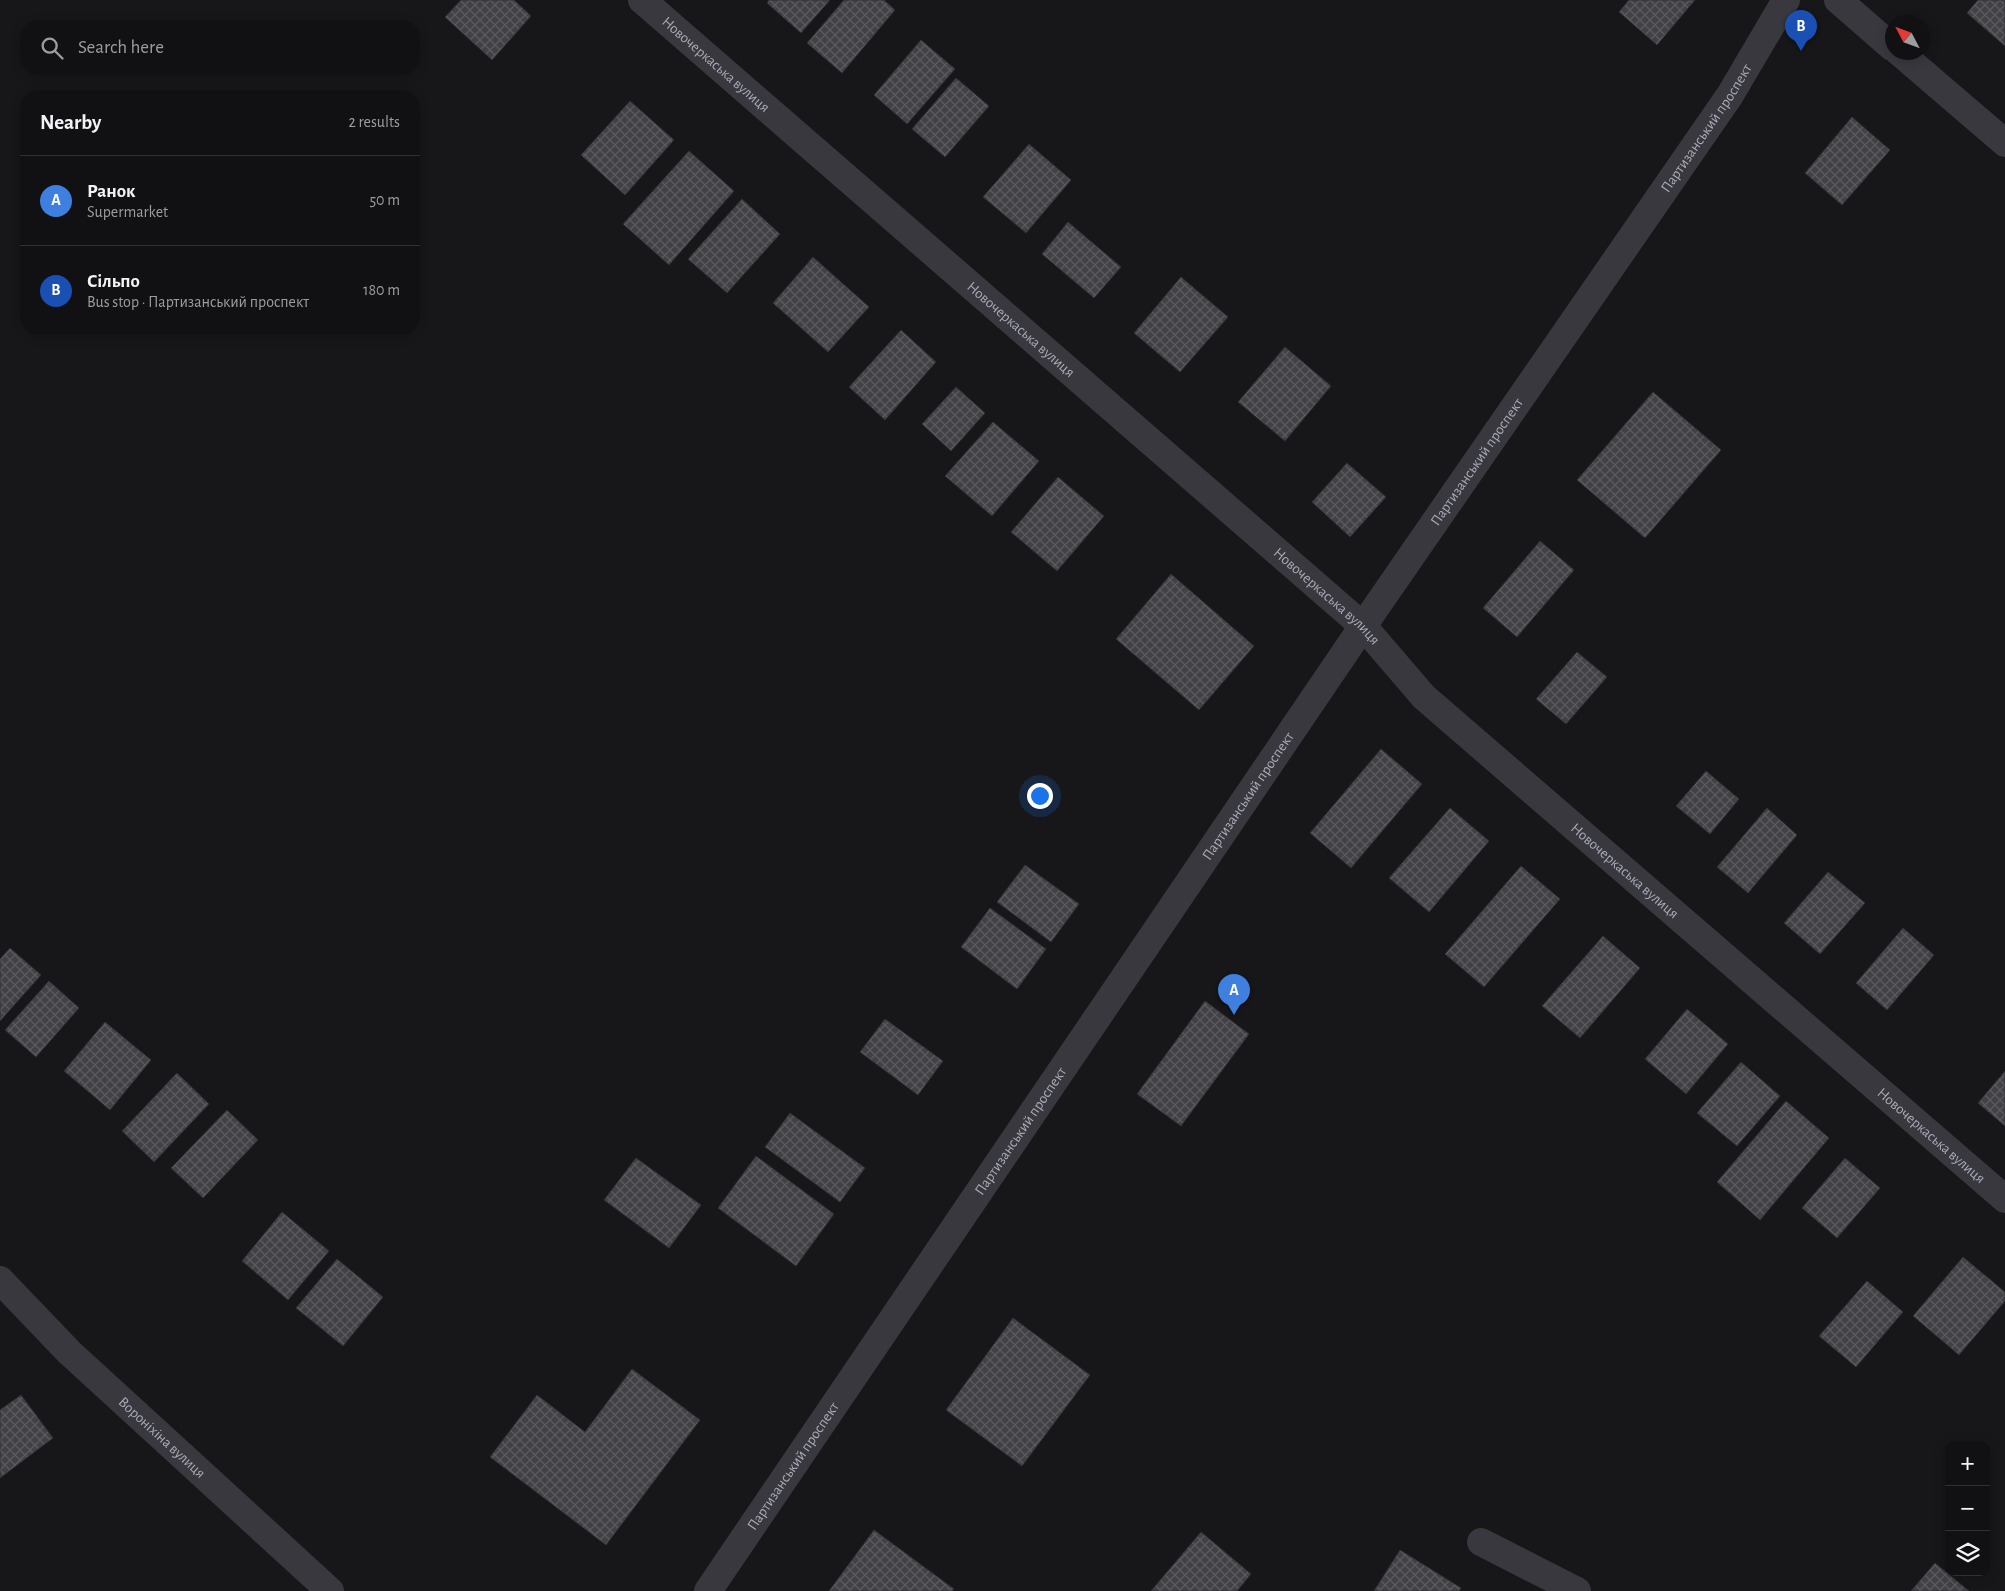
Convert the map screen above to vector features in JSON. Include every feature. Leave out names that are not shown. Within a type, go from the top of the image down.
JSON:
[{"type":"street","name":"Новочеркаська вулиця","points":[[642,0],[1363,626],[1424,697],[2005,1198]]},
{"type":"street","name":"Партизанський проспект","points":[[708,1591],[1363,626],[1730,95],[1786,0]]},
{"type":"street","points":[[1838,0],[1885,41]]},
{"type":"street","points":[[1909,60],[2005,142]]},
{"type":"street","name":"Вороніхіна вулиця","points":[[0,1280],[69,1352],[330,1591]]},
{"type":"street","points":[[1480,1542],[1576,1591]]},
{"type":"building","points":[[461,0],[514,0],[531,16],[492,60],[445,17]]},
{"type":"building","points":[[769,0],[830,0],[801,33],[767,3]]},
{"type":"building","points":[[844,0],[884,0],[895,10],[842,73],[807,43]]},
{"type":"building","points":[[1629,0],[1695,0],[1657,45],[1619,12]]},
{"type":"building","points":[[1978,0],[2005,0],[2005,46],[1967,13]]},
{"type":"building","points":[[921,40],[955,69],[907,124],[874,95]]},
{"type":"building","points":[[956,78],[989,106],[945,157],[912,129]]},
{"type":"building","points":[[630,101],[674,140],[625,195],[581,155]]},
{"type":"building","points":[[1852,117],[1890,150],[1842,205],[1805,173]]},
{"type":"building","points":[[1029,144],[1071,180],[1026,233],[983,197]]},
{"type":"building","points":[[689,151],[734,191],[669,265],[623,224]]},
{"type":"building","points":[[742,199],[780,234],[727,293],[688,259]]},
{"type":"building","points":[[1068,222],[1121,267],[1094,298],[1042,254]]},
{"type":"building","points":[[813,257],[869,307],[828,352],[773,303]]},
{"type":"building","points":[[1181,277],[1228,317],[1180,372],[1134,333]]},
{"type":"building","points":[[901,330],[936,362],[885,420],[849,387]]},
{"type":"building","points":[[1285,347],[1331,386],[1285,441],[1238,402]]},
{"type":"building","points":[[956,387],[985,413],[951,451],[922,424]]},
{"type":"building","points":[[1653,392],[1721,450],[1645,538],[1577,480]]},
{"type":"building","points":[[993,422],[1039,461],[992,516],[945,476]]},
{"type":"building","points":[[1347,463],[1386,497],[1350,537],[1312,502]]},
{"type":"building","points":[[1058,477],[1104,516],[1057,571],[1011,532]]},
{"type":"building","points":[[1540,541],[1574,570],[1517,637],[1483,608]]},
{"type":"building","points":[[1171,574],[1254,646],[1199,710],[1116,639]]},
{"type":"building","points":[[1577,652],[1607,677],[1566,724],[1536,699]]},
{"type":"building","points":[[1381,749],[1422,784],[1351,868],[1310,833]]},
{"type":"building","points":[[1706,771],[1739,799],[1710,834],[1676,806]]},
{"type":"building","points":[[1450,808],[1489,841],[1429,912],[1389,878]]},
{"type":"building","points":[[1767,808],[1797,835],[1748,893],[1717,867]]},
{"type":"building","points":[[1025,865],[1079,904],[1051,942],[997,902]]},
{"type":"building","points":[[1521,866],[1560,899],[1484,987],[1445,954]]},
{"type":"building","points":[[1828,872],[1865,903],[1820,954],[1784,923]]},
{"type":"building","points":[[990,908],[1046,949],[1017,989],[961,947]]},
{"type":"building","points":[[1903,928],[1934,955],[1887,1010],[1856,983]]},
{"type":"building","points":[[1603,936],[1640,968],[1580,1038],[1542,1006]]},
{"type":"building","points":[[10,948],[41,975],[0,1021],[0,959]]},
{"type":"building","points":[[49,981],[79,1008],[36,1057],[5,1030]]},
{"type":"building","points":[[1205,1001],[1249,1034],[1181,1126],[1137,1094]]},
{"type":"building","points":[[1687,1009],[1728,1044],[1686,1094],[1645,1059]]},
{"type":"building","points":[[885,1019],[943,1061],[918,1095],[860,1052]]},
{"type":"building","points":[[105,1022],[151,1060],[110,1110],[64,1071]]},
{"type":"building","points":[[1741,1062],[1780,1096],[1737,1146],[1697,1113]]},
{"type":"building","points":[[2005,1071],[2005,1126],[1978,1103]]},
{"type":"building","points":[[177,1073],[209,1104],[154,1162],[122,1131]]},
{"type":"building","points":[[1786,1101],[1829,1138],[1760,1220],[1717,1182]]},
{"type":"building","points":[[227,1110],[258,1140],[203,1198],[171,1168]]},
{"type":"building","points":[[790,1113],[865,1168],[840,1202],[765,1147]]},
{"type":"building","points":[[756,1156],[834,1214],[796,1266],[718,1208]]},
{"type":"building","points":[[636,1158],[701,1205],[669,1248],[604,1200]]},
{"type":"building","points":[[1845,1158],[1880,1188],[1837,1238],[1802,1208]]},
{"type":"building","points":[[282,1212],[329,1251],[288,1300],[242,1261]]},
{"type":"building","points":[[1963,1257],[2005,1292],[2005,1301],[1959,1355],[1913,1316]]},
{"type":"building","points":[[337,1259],[383,1297],[343,1346],[296,1308]]},
{"type":"building","points":[[1867,1281],[1903,1312],[1856,1367],[1819,1336]]},
{"type":"building","points":[[1013,1318],[1090,1375],[1022,1466],[946,1410]]},
{"type":"building","points":[[632,1369],[700,1420],[606,1545],[490,1457],[537,1395],[585,1432]]},
{"type":"building","points":[[21,1395],[53,1438],[0,1478],[0,1410]]},
{"type":"building","points":[[874,1530],[954,1589],[952,1591],[829,1591]]},
{"type":"building","points":[[1201,1532],[1251,1574],[1237,1591],[1151,1591]]},
{"type":"building","points":[[1400,1550],[1461,1588],[1459,1591],[1374,1591]]},
{"type":"building","points":[[1935,1563],[1945,1571],[1945,1576],[1951,1576],[1969,1591],[1911,1591]]},
{"type":"place","name":"Сільпо","points":[[1801,51]]},
{"type":"place","name":"Ранок","points":[[1234,1015]]}]
